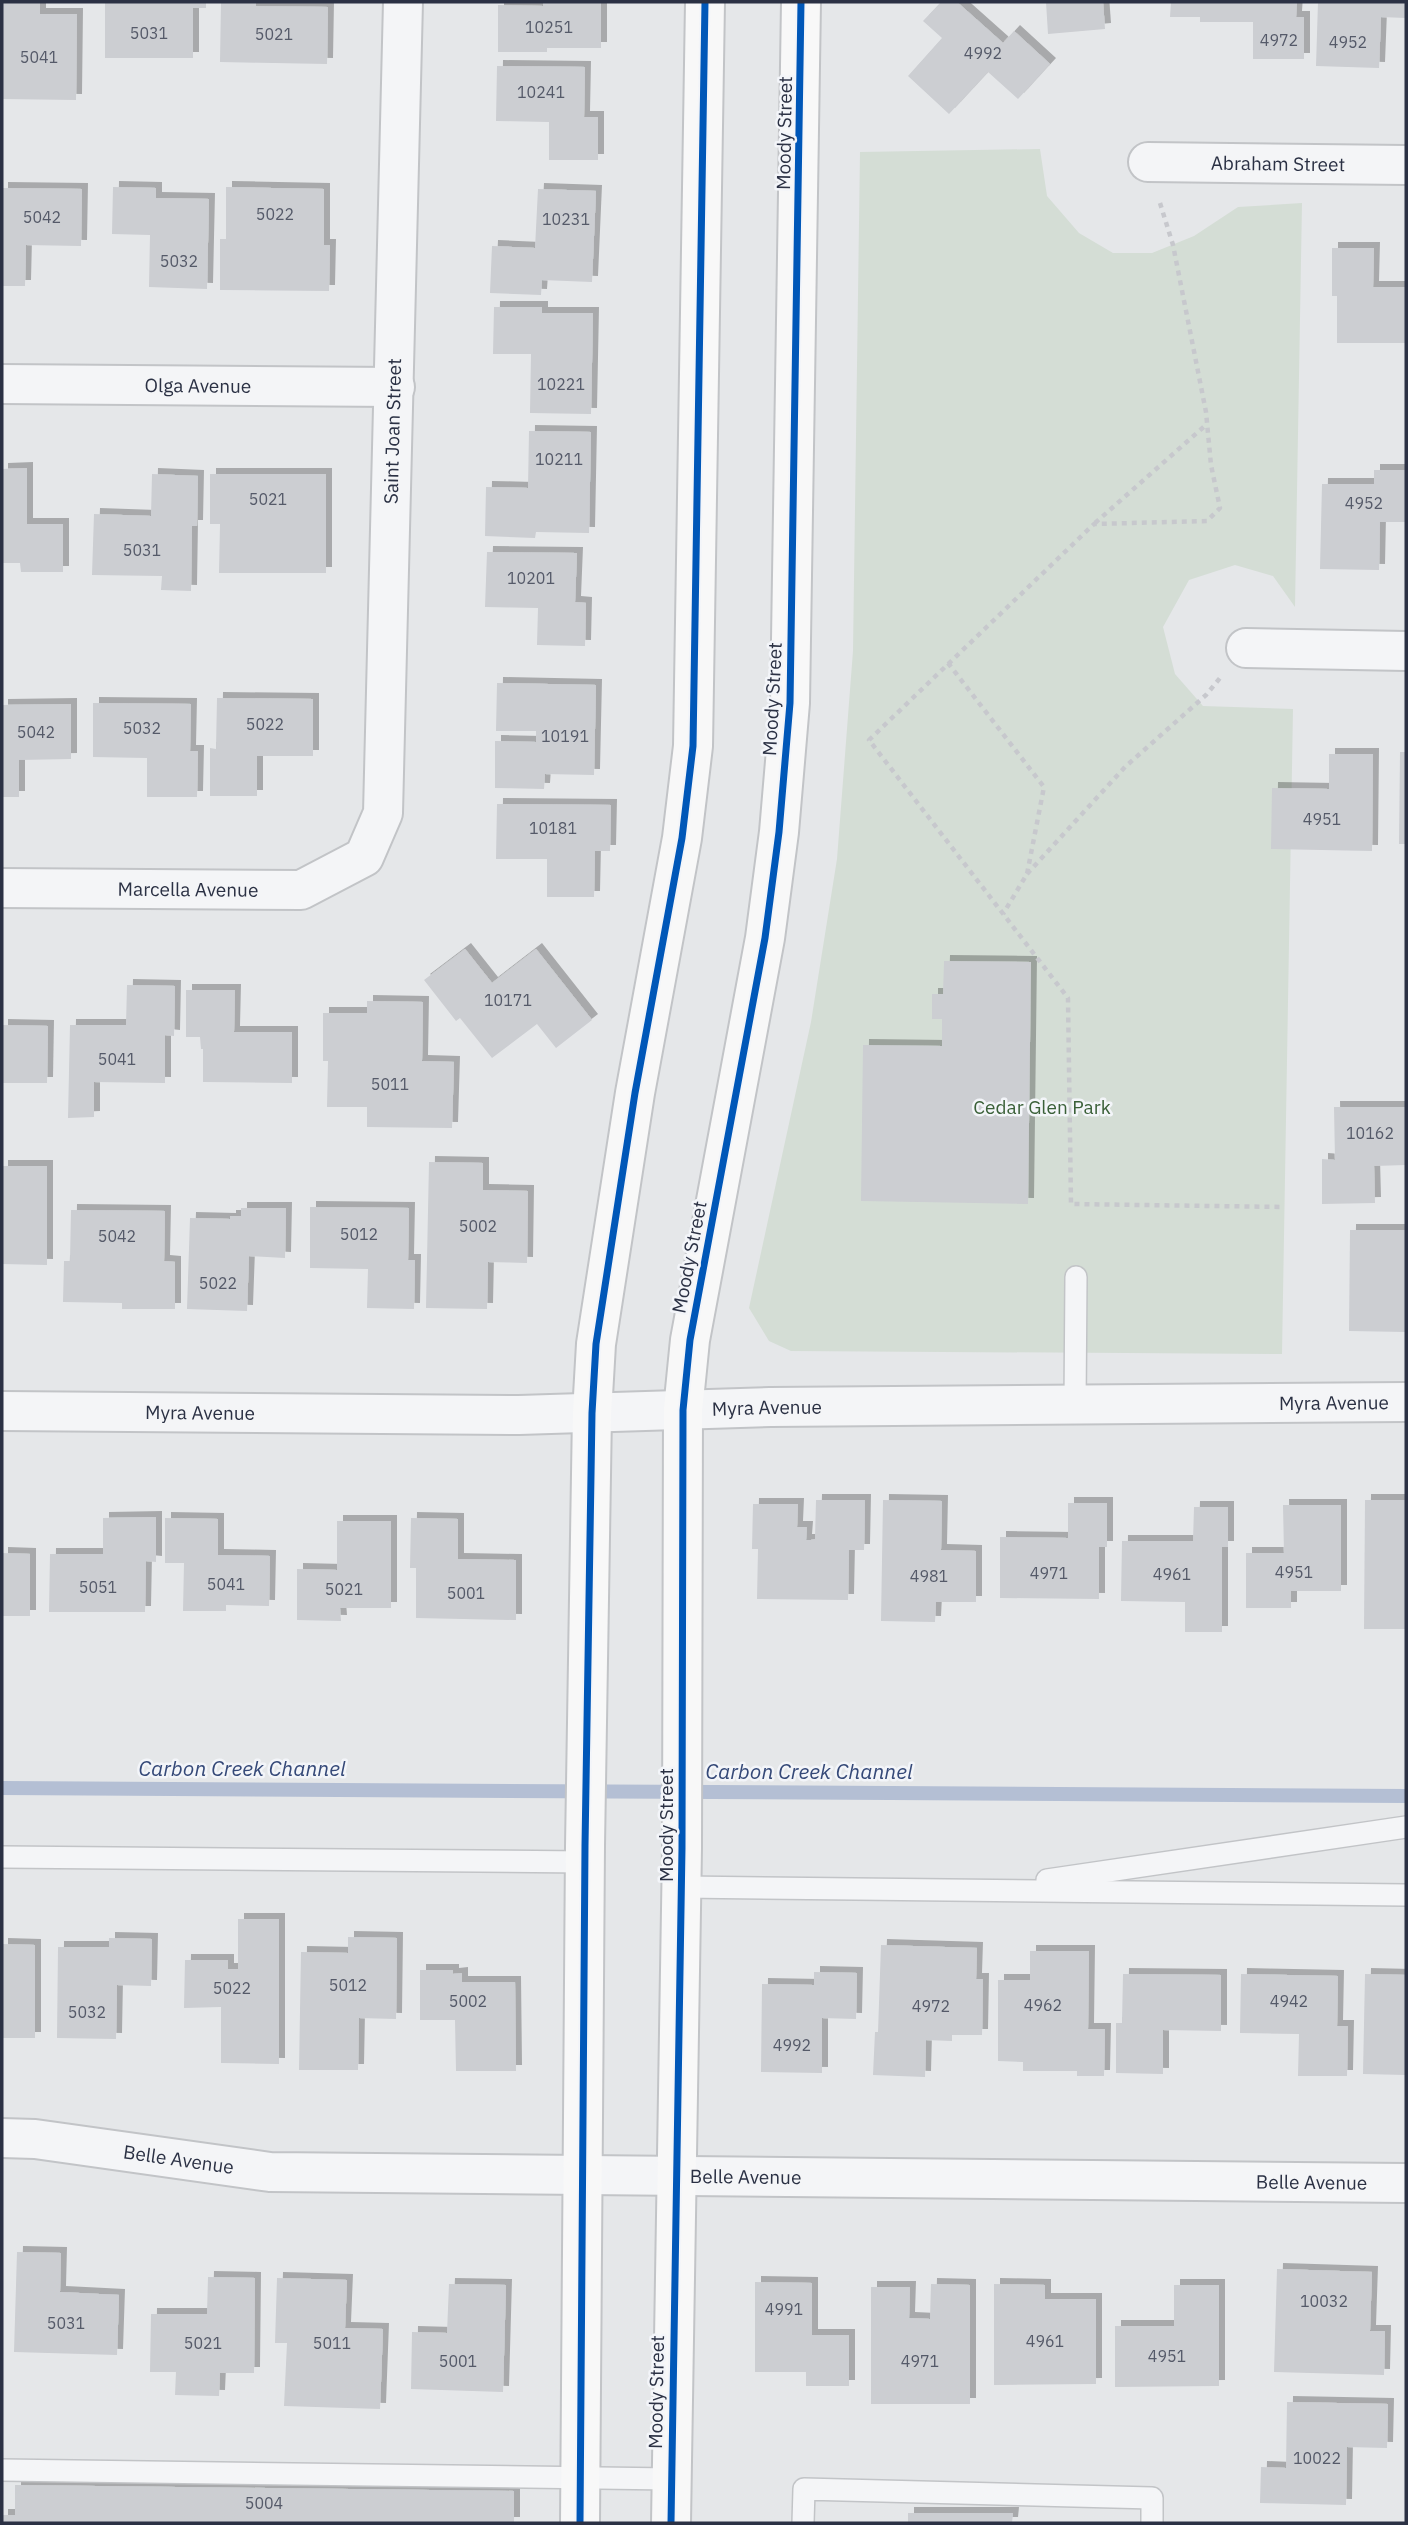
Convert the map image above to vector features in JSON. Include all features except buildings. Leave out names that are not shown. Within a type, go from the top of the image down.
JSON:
[{"type":"main road","points":[[580,2523],[592,1413],[598,1321],[635,1093],[682,838],[692,746],[705,2]]},
{"type":"main road","name":"Moody Street","points":[[671,2523],[682,1887],[683,1410],[690,1340],[765,938],[779,832],[789,716],[801,2]]},
{"type":"street","name":"Saint Joan Street","points":[[364,857],[383,813],[403,2]]},
{"type":"street","name":"Abraham Street","points":[[1147,162],[1406,164]]},
{"type":"street","name":"Olga Avenue","points":[[2,384],[395,387]]},
{"type":"street","points":[[1246,648],[1406,651]]},
{"type":"street","name":"Marcella Avenue","points":[[2,888],[301,890],[364,857]]},
{"type":"street","name":"Myra Avenue","points":[[2,1411],[519,1415],[683,1410],[1406,1402]]},
{"type":"street","name":"Belle Avenue","points":[[2,2138],[35,2139],[270,2172],[1406,2183]]},
{"type":"lane","points":[[1075,1405],[1076,1277]]},
{"type":"lane","points":[[979,1890],[1406,1827]]},
{"type":"lane","points":[[2,1857],[586,1854]]},
{"type":"lane","points":[[682,1887],[1406,1895]]},
{"type":"lane","points":[[2,2470],[671,2479]]},
{"type":"lane","points":[[803,2523],[804,2489],[1152,2498],[1152,2523]]},
{"type":"path","points":[[1094,524],[1207,522],[1220,508],[1211,465],[1208,424],[1173,245],[1147,162]]},
{"type":"path","points":[[1208,424],[1094,524],[869,740],[1068,998],[1071,1204],[1284,1207]]},
{"type":"path","points":[[1003,914],[1027,874],[1125,767],[1206,695],[1246,648]]},
{"type":"path","points":[[948,663],[1044,787],[1027,874]]},
{"type":"green space","name":"Cedar Glen Park","points":[[1040,149],[1047,196],[1079,233],[1113,253],[1152,253],[1194,236],[1238,207],[1302,203],[1295,607],[1273,576],[1235,565],[1189,580],[1163,627],[1175,674],[1203,706],[1293,709],[1282,1354],[791,1351],[769,1341],[749,1308],[811,1022],[837,859],[853,651],[860,152]]},
{"type":"waterway","name":"Carbon Creek Channel","points":[[2,1788],[1406,1796]]},
{"type":"cycle path","points":[[580,2523],[585,1846],[592,1413],[596,1344],[635,1093],[682,838],[693,746],[705,2]]},
{"type":"cycle path","points":[[671,2523],[682,1848],[683,1410],[690,1340],[765,938],[779,832],[790,703],[801,2]]}]
